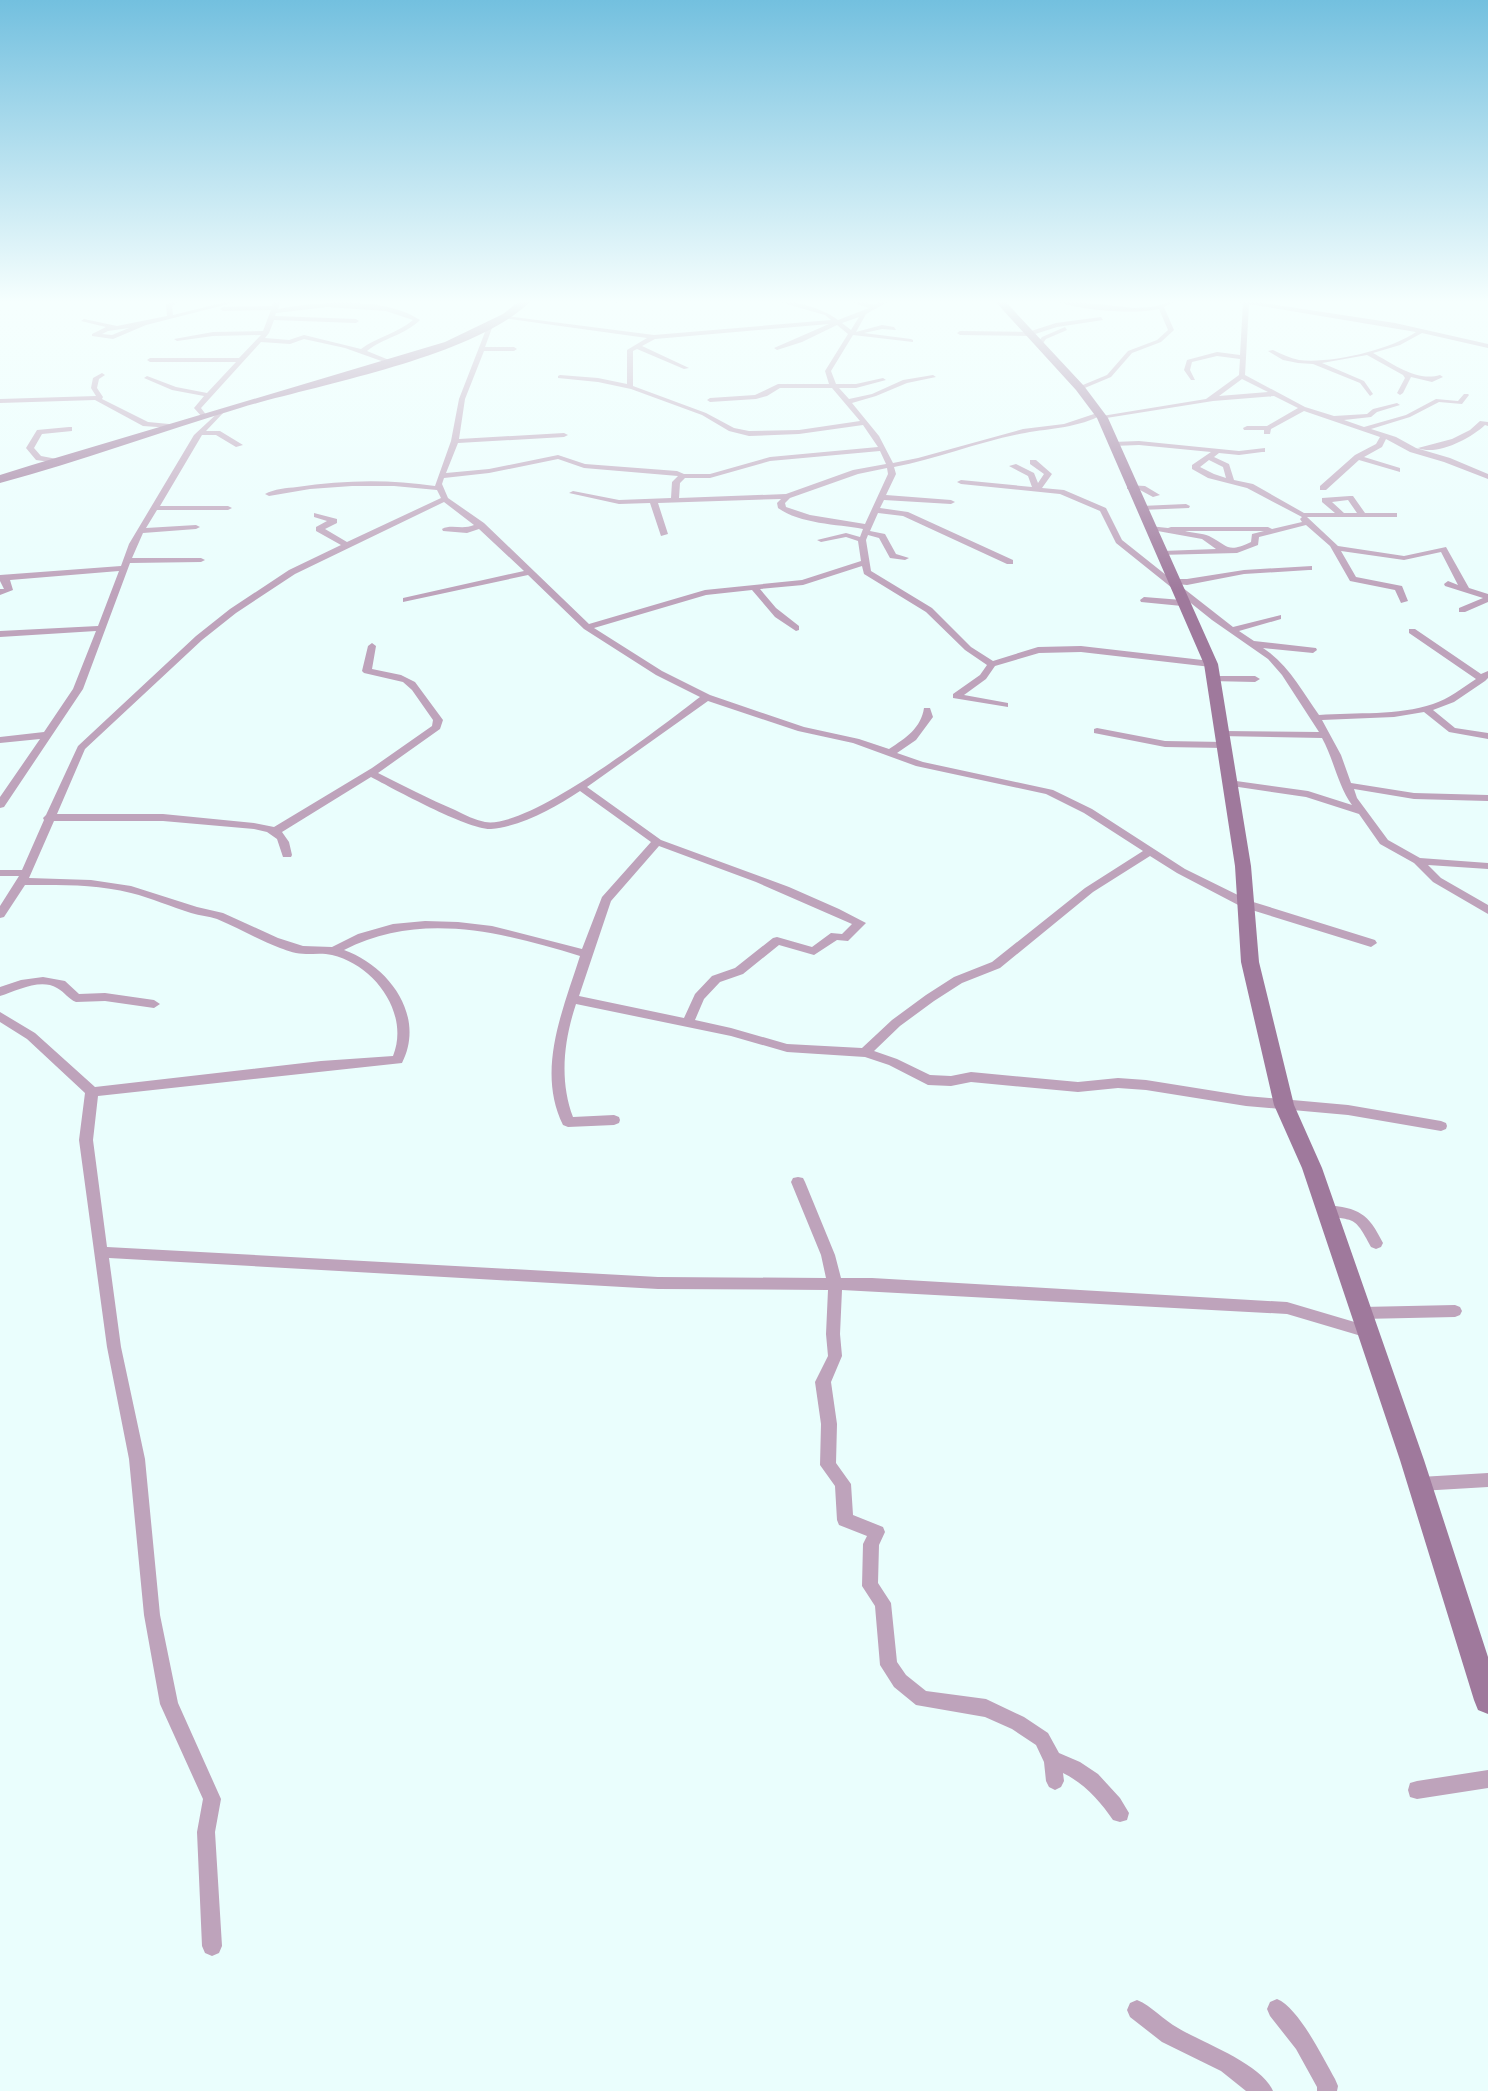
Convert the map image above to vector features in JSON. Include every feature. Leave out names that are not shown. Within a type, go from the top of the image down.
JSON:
[{"type":"street","points":[[0,401],[100,397]]},
{"type":"street","points":[[203,416],[197,408],[207,397]]},
{"type":"street","points":[[0,477],[271,397]]},
{"type":"street","points":[[416,511],[439,483],[456,441],[463,397]]},
{"type":"street","points":[[660,397],[705,414],[718,425],[749,434],[814,430],[864,423]]},
{"type":"street","points":[[710,400],[755,397]]},
{"type":"street","points":[[842,397],[881,449],[892,474],[865,533],[864,564],[867,572],[919,602],[940,619],[965,648],[992,664]]},
{"type":"street","points":[[846,402],[868,397]]},
{"type":"street","points":[[1086,397],[1100,416],[1141,508],[1161,529],[1214,541],[1226,552]]},
{"type":"street","points":[[573,493],[619,502],[786,496],[856,472],[1023,431],[1065,426],[1100,416],[1141,413],[1213,398],[1234,397]]},
{"type":"street","points":[[1278,397],[1488,477]]},
{"type":"street","points":[[1363,429],[1408,415],[1438,400],[1460,403],[1465,397]]},
{"type":"street","points":[[96,398],[146,425],[169,426]]},
{"type":"street","points":[[1331,418],[1369,415],[1375,410],[1397,405]]},
{"type":"street","points":[[1247,428],[1267,430],[1303,408]]},
{"type":"street","points":[[0,805],[79,689],[124,564],[199,434],[222,411]]},
{"type":"street","points":[[185,421],[199,434],[217,433],[239,445]]},
{"type":"street","points":[[1398,442],[1427,450],[1479,429],[1483,423],[1488,424]]},
{"type":"street","points":[[54,461],[39,458],[30,448],[40,432],[69,429]]},
{"type":"street","points":[[456,441],[564,435]]},
{"type":"street","points":[[1323,488],[1358,457],[1379,446],[1384,436]]},
{"type":"street","points":[[1113,444],[1139,443],[1239,453],[1262,450]]},
{"type":"street","points":[[269,494],[328,485],[439,483],[558,457],[568,463],[584,466],[677,473],[683,476],[710,476],[770,459],[881,449]]},
{"type":"street","points":[[1216,452],[1195,467],[1204,473],[1250,486],[1304,519],[1334,548],[1353,579],[1399,588],[1404,601]]},
{"type":"street","points":[[1208,457],[1226,466],[1231,481]]},
{"type":"street","points":[[1358,457],[1396,470]]},
{"type":"street","points":[[1034,462],[1048,474],[1037,490]]},
{"type":"street","points":[[1013,466],[1031,475],[1037,490]]},
{"type":"street","points":[[675,500],[676,482],[683,476]]},
{"type":"street","points":[[961,482],[1061,492],[1103,510],[1119,541],[1278,665],[1316,718],[1346,785],[1362,813],[1384,842],[1418,862],[1437,880],[1488,910]]},
{"type":"street","points":[[439,483],[445,499],[481,525],[587,627],[659,673],[707,697],[779,722],[856,741],[919,764],[1049,792],[1088,811],[1181,871],[1246,904],[1371,943]]},
{"type":"street","points":[[1130,487],[1142,488],[1156,495]]},
{"type":"street","points":[[786,496],[781,503],[782,508],[799,517],[820,517],[865,533],[882,536],[893,556],[905,558]]},
{"type":"street","points":[[881,496],[951,502]]},
{"type":"street","points":[[1342,515],[1325,500],[1350,498],[1361,513]]},
{"type":"street","points":[[0,915],[24,877],[81,748],[98,731],[233,611],[292,572],[445,499]]},
{"type":"street","points":[[654,502],[664,534]]},
{"type":"street","points":[[1141,508],[1186,506]]},
{"type":"street","points":[[156,508],[228,508]]},
{"type":"street","points":[[874,510],[905,514],[1010,562]]},
{"type":"street","points":[[1162,553],[1237,551],[1255,543],[1255,536],[1304,519],[1361,513],[1394,515]]},
{"type":"street","points":[[317,515],[334,521],[319,529],[346,545]]},
{"type":"street","points":[[446,529],[467,531],[481,525]]},
{"type":"street","points":[[142,531],[196,527]]},
{"type":"street","points":[[1161,529],[1273,529]]},
{"type":"street","points":[[1161,529],[1162,553],[1172,581],[1212,671],[1238,831],[1250,962],[1284,1105],[1326,1210],[1362,1313],[1420,1484],[1488,1700]]},
{"type":"street","points":[[821,540],[865,533]]},
{"type":"street","points":[[1334,548],[1404,558],[1443,549],[1465,589]]},
{"type":"street","points":[[1237,551],[1247,571]]},
{"type":"street","points":[[0,592],[9,590],[3,578],[124,564],[201,560]]},
{"type":"street","points":[[587,627],[705,593],[803,582],[864,564]]},
{"type":"street","points":[[1172,581],[1187,582],[1247,571],[1309,568]]},
{"type":"street","points":[[406,600],[529,572]]},
{"type":"street","points":[[1231,574],[1241,582]]},
{"type":"street","points":[[1448,584],[1488,598]]},
{"type":"street","points":[[754,587],[775,613],[785,617],[796,628]]},
{"type":"street","points":[[1462,611],[1488,598]]},
{"type":"street","points":[[1144,600],[1182,603]]},
{"type":"street","points":[[1231,630],[1278,617]]},
{"type":"street","points":[[0,634],[102,628]]},
{"type":"street","points":[[1316,718],[1426,709],[1455,698],[1485,676],[1412,631]]},
{"type":"street","points":[[1253,644],[1313,650]]},
{"type":"street","points":[[274,832],[371,773],[437,727],[438,720],[411,680],[397,674],[367,671],[372,646]]},
{"type":"street","points":[[1005,705],[957,696],[983,677],[992,664],[1038,650],[1057,649],[1255,679]]},
{"type":"street","points":[[371,773],[486,826],[527,818],[580,786],[707,697]]},
{"type":"street","points":[[1426,709],[1452,730],[1488,736]]},
{"type":"street","points":[[890,753],[913,738],[928,717],[927,710]]},
{"type":"street","points":[[1097,731],[1124,733],[1146,741],[1176,744],[1325,735]]},
{"type":"street","points":[[0,740],[47,735]]},
{"type":"street","points":[[1229,783],[1308,794],[1362,813]]},
{"type":"street","points":[[1346,785],[1414,796],[1488,798]]},
{"type":"street","points":[[580,786],[657,842],[740,874],[779,885],[860,923],[844,938],[835,936],[814,951],[777,941],[739,971],[716,979],[699,997],[688,1022]]},
{"type":"street","points":[[48,818],[130,815],[193,818],[274,832],[285,842],[286,855]]},
{"type":"street","points":[[614,1120],[568,1122],[560,1105],[559,1062],[564,1021],[606,900],[657,842]]},
{"type":"street","points":[[865,1054],[896,1023],[930,998],[958,980],[996,965],[1089,890],[1150,851]]},
{"type":"street","points":[[1418,862],[1488,866]]},
{"type":"street","points":[[0,873],[93,883],[136,891],[217,916],[291,948],[334,951],[358,960],[378,976],[400,1010],[406,1033],[404,1050],[398,1060],[92,1092],[31,1036],[0,1016]]},
{"type":"street","points":[[334,951],[352,939],[380,929],[482,926],[586,954]]},
{"type":"street","points":[[0,992],[24,983],[41,981],[59,983],[76,998],[105,996],[154,1004]]},
{"type":"street","points":[[572,999],[688,1022],[787,1048],[865,1054],[893,1062],[928,1080],[951,1081],[971,1077],[1078,1087],[1118,1083],[1146,1085],[1441,1126]]},
{"type":"street","points":[[92,1092],[86,1140],[114,1348],[138,1459],[152,1615],[169,1704],[212,1799],[206,1832],[212,1946]]},
{"type":"street","points":[[799,1182],[828,1255],[835,1284],[832,1335],[835,1356],[823,1382],[829,1424],[828,1465],[843,1484],[845,1520],[877,1532],[871,1544],[870,1586],[883,1603],[888,1665],[900,1681],[922,1699],[986,1708],[1018,1723],[1042,1739],[1053,1760],[1055,1781]]},
{"type":"street","points":[[1326,1210],[1353,1212],[1364,1220],[1376,1243]]},
{"type":"street","points":[[101,1252],[658,1283],[835,1284],[1287,1308],[1368,1332]]},
{"type":"street","points":[[1362,1313],[1455,1311]]},
{"type":"street","points":[[1420,1484],[1488,1480]]},
{"type":"street","points":[[1053,1760],[1066,1763],[1089,1778],[1120,1813]]},
{"type":"street","points":[[1417,1790],[1488,1779]]},
{"type":"street","points":[[1277,2009],[1303,2042],[1328,2086],[1327,2091]]},
{"type":"street","points":[[1137,2010],[1169,2035],[1228,2064],[1263,2091]]}]
